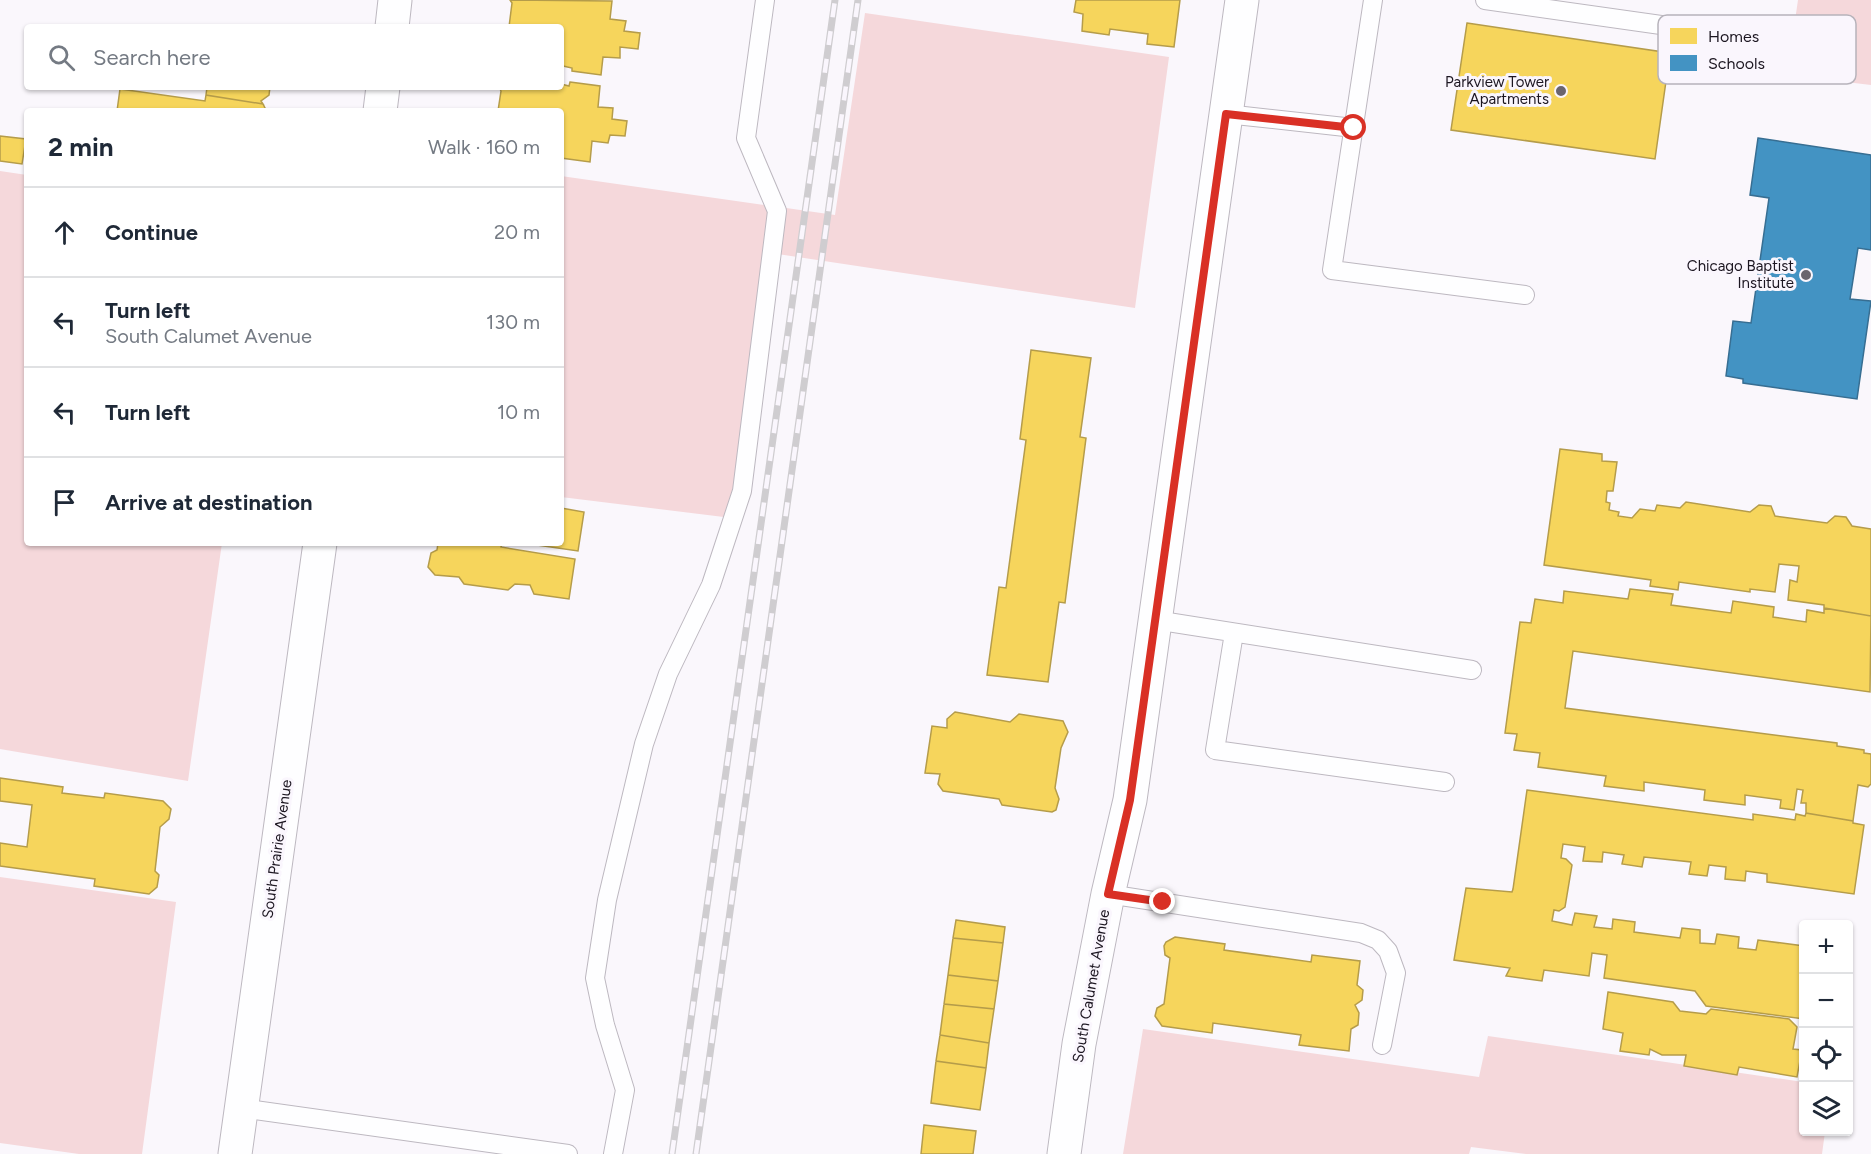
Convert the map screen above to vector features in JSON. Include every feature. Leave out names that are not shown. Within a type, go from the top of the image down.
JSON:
[{"type":"street","points":[[392,24],[396,0]]},
{"type":"street","name":"South Calumet Avenue","points":[[1064,1154],[1080,1044],[1108,894],[1130,800],[1242,0]]},
{"type":"street","points":[[380,108],[383,90]]},
{"type":"street","name":"South Prairie Avenue","points":[[235,1154],[320,546]]},
{"type":"lane","points":[[613,1154],[625,1090],[605,1025],[595,978],[607,900],[644,744],[668,674],[711,585],[742,491],[777,211],[746,138],[765,0]]},
{"type":"lane","points":[[1373,0],[1332,270],[1525,295]]},
{"type":"lane","points":[[1485,0],[1658,24]]},
{"type":"lane","points":[[1226,114],[1354,128]]},
{"type":"lane","points":[[1155,620],[1472,670]]},
{"type":"lane","points":[[1234,633],[1215,750],[1445,782]]},
{"type":"lane","points":[[1108,894],[1361,933],[1378,940],[1388,951],[1396,973],[1382,1045]]},
{"type":"lane","points":[[241,1108],[568,1154]]},
{"type":"shaded area","points":[[1798,0],[1871,0],[1871,85],[1856,83],[1856,15],[1796,15]]},
{"type":"shaded area","points":[[865,13],[1169,57],[1135,308],[771,253],[740,519],[564,497],[564,176],[835,215]]},
{"type":"shaded area","points":[[0,171],[24,175],[24,546],[222,546],[188,781],[0,749]]},
{"type":"shaded area","points":[[0,877],[176,902],[142,1154],[79,1154],[0,1143]]},
{"type":"shaded area","points":[[1143,1029],[1479,1077],[1488,1036],[1799,1081],[1799,1136],[1824,1136],[1822,1154],[1526,1154],[1471,1147],[1469,1154],[1123,1154]]},
{"type":"building: Homes","points":[[510,0],[612,1],[610,19],[626,21],[624,31],[640,33],[638,49],[620,47],[620,58],[603,57],[601,75],[572,71],[572,68],[564,66],[564,24],[509,24],[512,3]]},
{"type":"building: Homes","points":[[1076,0],[1180,0],[1174,47],[1147,44],[1148,34],[1110,29],[1109,35],[1082,31],[1083,14],[1074,12]]},
{"type":"building: Homes","name":"Parkview Tower Apartments","points":[[1467,23],[1658,51],[1658,84],[1666,84],[1655,159],[1451,130]]},
{"type":"building: Homes","points":[[570,82],[600,86],[598,107],[613,108],[612,119],[627,121],[625,136],[610,135],[608,143],[592,141],[590,162],[564,158],[564,108],[498,108],[500,90],[564,90],[564,85],[569,86]]},
{"type":"building: Homes","points":[[120,90],[127,90],[205,101],[206,95],[263,104],[265,108],[117,108]]},
{"type":"building: Homes","points":[[207,90],[270,90],[269,95],[261,101],[263,104],[206,95]]},
{"type":"building: Homes","points":[[0,136],[24,139],[22,164],[0,161]]},
{"type":"building: Homes","points":[[1031,350],[1091,358],[1080,437],[1086,438],[1065,603],[1059,602],[1048,682],[987,675],[999,587],[1006,588],[1026,440],[1020,439]]},
{"type":"building: Homes","points":[[1560,449],[1602,454],[1602,461],[1617,462],[1613,491],[1607,491],[1606,502],[1610,503],[1609,510],[1619,512],[1618,516],[1632,518],[1640,509],[1655,511],[1657,505],[1680,508],[1686,502],[1750,512],[1759,505],[1771,506],[1775,516],[1827,523],[1835,516],[1846,517],[1852,526],[1871,529],[1871,616],[1824,608],[1824,605],[1788,600],[1790,580],[1797,582],[1799,566],[1779,564],[1775,592],[1750,589],[1750,592],[1679,582],[1678,590],[1650,586],[1651,580],[1544,565]]},
{"type":"building: Homes","points":[[564,509],[584,512],[578,551],[544,546],[564,546]]},
{"type":"building: Homes","points":[[438,546],[501,546],[575,559],[569,599],[534,594],[530,585],[515,584],[508,590],[464,584],[459,577],[435,575],[428,567],[431,553],[437,550]]},
{"type":"building: Homes","points":[[1630,589],[1673,594],[1671,605],[1731,613],[1733,601],[1774,607],[1773,617],[1806,622],[1807,610],[1824,613],[1824,608],[1871,616],[1870,692],[1573,651],[1565,708],[1837,743],[1837,746],[1864,750],[1864,753],[1871,754],[1871,784],[1868,787],[1858,785],[1853,821],[1806,813],[1806,803],[1801,803],[1803,790],[1797,789],[1794,810],[1780,808],[1781,800],[1745,795],[1745,805],[1704,800],[1705,790],[1644,782],[1644,791],[1604,786],[1606,776],[1538,767],[1540,753],[1514,750],[1517,734],[1505,733],[1520,622],[1531,623],[1535,599],[1563,603],[1564,591],[1628,599]]},
{"type":"building: Homes","points":[[955,712],[1010,722],[1019,714],[1063,721],[1068,732],[1061,748],[1055,788],[1059,799],[1056,810],[1052,812],[1002,805],[999,799],[943,791],[938,784],[940,774],[925,773],[932,726],[947,728],[947,719]]},
{"type":"building: Homes","points":[[0,778],[63,787],[62,793],[104,798],[105,793],[163,801],[171,809],[169,819],[160,827],[155,871],[159,875],[157,887],[149,894],[94,886],[95,879],[0,866],[0,843],[27,847],[32,805],[0,801]]},
{"type":"building: Homes","points":[[1527,790],[1753,820],[1753,814],[1795,820],[1796,814],[1805,816],[1806,813],[1864,825],[1854,894],[1767,882],[1767,874],[1746,871],[1745,881],[1725,879],[1726,867],[1709,865],[1707,876],[1689,874],[1691,862],[1644,857],[1642,867],[1622,864],[1624,855],[1603,852],[1602,862],[1583,861],[1585,847],[1563,844],[1561,858],[1566,859],[1572,865],[1565,907],[1559,911],[1554,910],[1552,921],[1572,925],[1575,913],[1597,916],[1594,927],[1612,929],[1613,919],[1635,922],[1634,932],[1680,938],[1682,928],[1700,930],[1700,943],[1715,944],[1717,934],[1739,937],[1738,948],[1756,950],[1758,940],[1799,945],[1799,1018],[1706,1006],[1695,991],[1604,978],[1607,955],[1592,953],[1589,976],[1544,970],[1542,981],[1506,976],[1510,968],[1454,960],[1466,888],[1512,892]]},
{"type":"building: Homes","points":[[956,920],[1005,927],[1003,943],[953,938]]},
{"type":"building: Homes","points":[[1175,937],[1225,944],[1224,950],[1311,962],[1312,955],[1360,961],[1357,985],[1363,990],[1362,1000],[1355,1005],[1359,1013],[1358,1025],[1351,1029],[1349,1051],[1299,1045],[1301,1035],[1213,1023],[1212,1033],[1162,1026],[1155,1016],[1157,1008],[1164,1004],[1170,958],[1165,955],[1164,946],[1166,942]]},
{"type":"building: Homes","points":[[953,938],[1003,943],[998,981],[948,975]]},
{"type":"building: Homes","points":[[948,975],[998,981],[994,1009],[944,1004]]},
{"type":"building: Homes","points":[[1608,992],[1673,1002],[1680,1011],[1706,1014],[1711,1009],[1789,1019],[1797,1027],[1793,1049],[1799,1050],[1797,1077],[1739,1067],[1737,1075],[1684,1066],[1686,1055],[1662,1055],[1650,1049],[1649,1055],[1620,1051],[1623,1033],[1603,1029]]},
{"type":"building: Homes","points":[[944,1004],[994,1009],[989,1043],[940,1035]]},
{"type":"building: Homes","points":[[940,1035],[989,1043],[986,1068],[936,1061]]},
{"type":"building: Homes","points":[[936,1061],[986,1068],[980,1110],[931,1103]]},
{"type":"building: Homes","points":[[924,1125],[976,1131],[973,1154],[921,1154]]},
{"type":"building: Schools","name":"Chicago Baptist Institute","points":[[1758,138],[1871,155],[1871,250],[1858,248],[1850,299],[1871,301],[1857,399],[1743,383],[1743,379],[1726,376],[1733,321],[1751,323],[1769,198],[1750,195]]},
{"type":"railway","points":[[672,1154],[835,0]]},
{"type":"railway","points":[[696,1154],[858,0]]},
{"type":"place","name":"Parkview Tower Apartments","points":[[1561,91]]},
{"type":"place","name":"Chicago Baptist Institute","points":[[1806,275]]},
{"type":"route","points":[[1163,902],[1108,894],[1130,800],[1226,114],[1354,128]]}]
